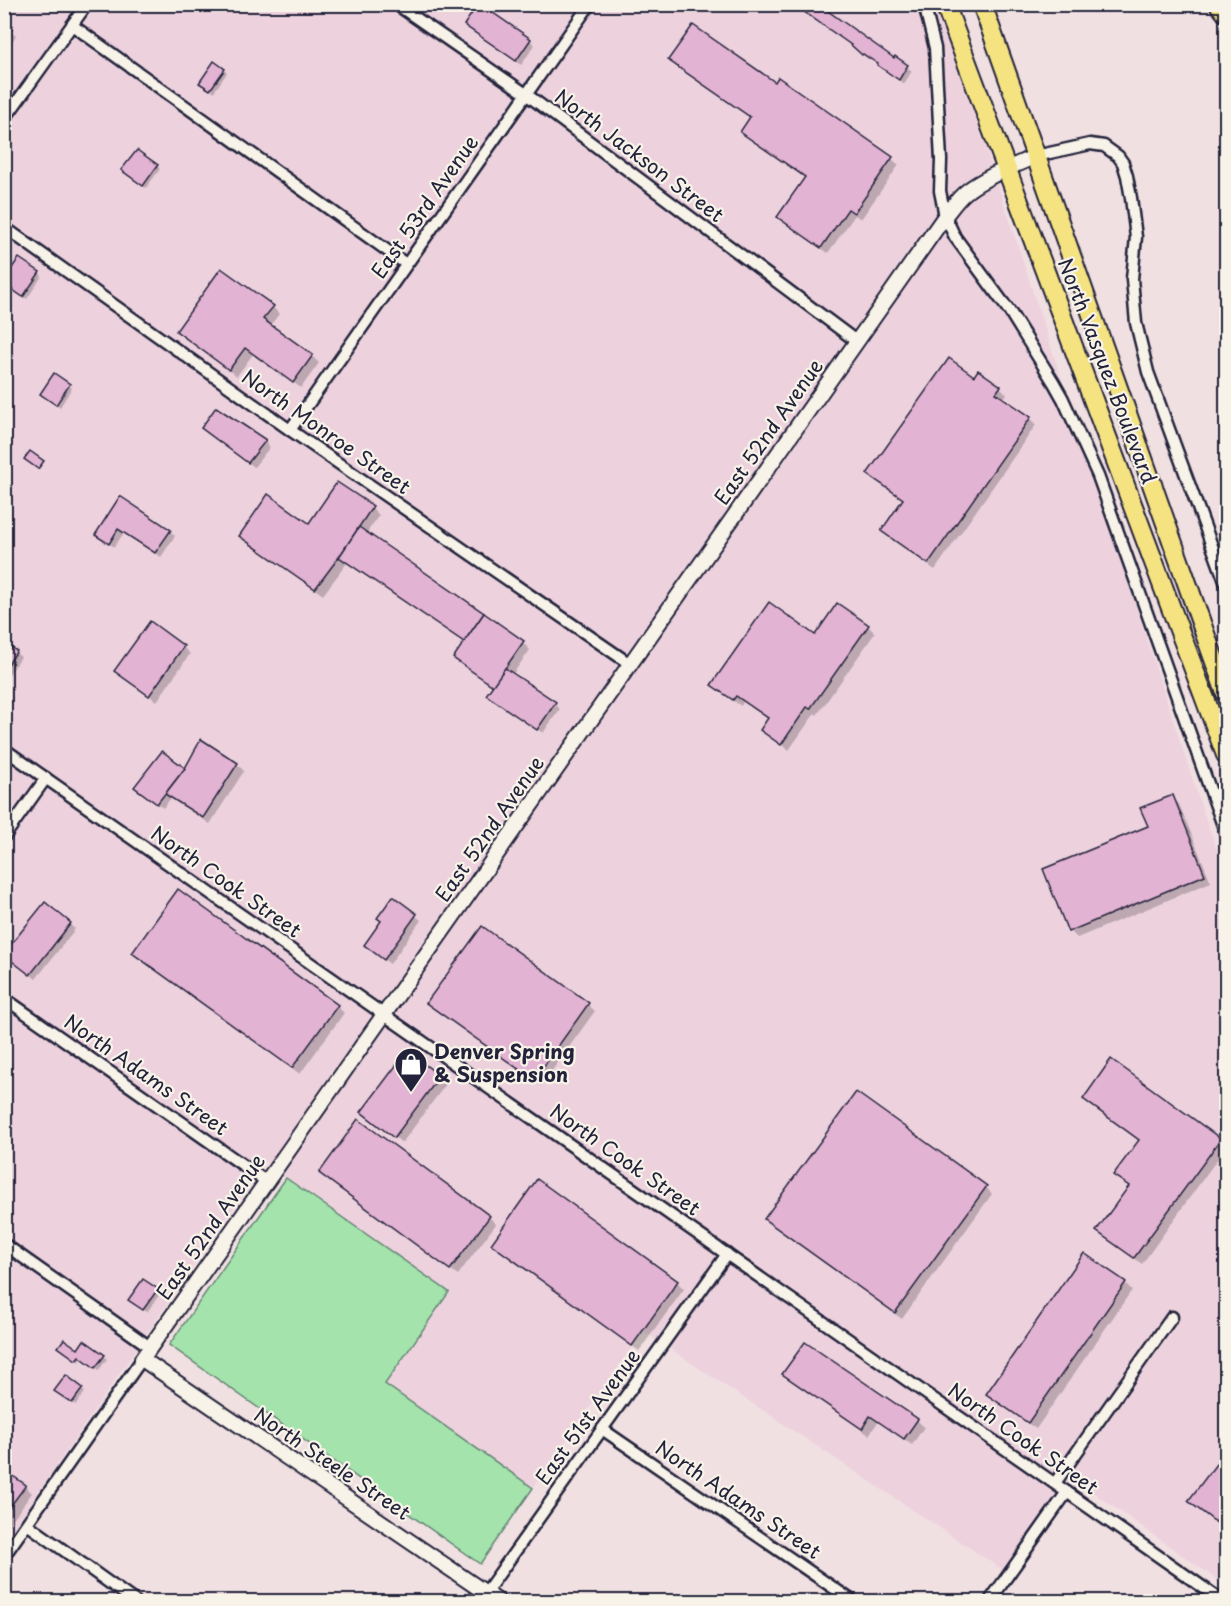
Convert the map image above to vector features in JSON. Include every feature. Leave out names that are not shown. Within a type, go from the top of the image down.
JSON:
[{"type":"main road","name":"North Vasquez Boulevard","points":[[945,4],[1227,755]]},
{"type":"main road","name":"North Vasquez Boulevard","points":[[982,4],[1227,693]]},
{"type":"main road","points":[[1219,4],[1227,13]]},
{"type":"street","points":[[4,120],[87,4]]},
{"type":"street","name":"North Jackson Street","points":[[396,4],[526,94],[856,341]]},
{"type":"street","name":"East 53rd Avenue","points":[[290,430],[590,4]]},
{"type":"street","points":[[924,4],[935,48],[941,160],[940,191],[945,216],[955,237],[1010,312],[1063,399],[1098,476],[1227,834]]},
{"type":"street","points":[[72,25],[406,264]]},
{"type":"street","points":[[1036,156],[1090,144],[1104,146],[1123,163],[1136,237],[1132,279],[1136,323],[1148,372],[1227,584]]},
{"type":"street","name":"East 52nd Avenue","points":[[4,1556],[945,216],[968,190],[1036,156]]},
{"type":"street","name":"North Monroe Street","points":[[4,227],[290,430],[630,664]]},
{"type":"street","name":"North Cook Street","points":[[4,749],[1224,1602]]},
{"type":"street","points":[[4,837],[46,778]]},
{"type":"street","name":"North Adams Street","points":[[4,998],[267,1182]]},
{"type":"street","points":[[4,1244],[150,1347]]},
{"type":"street","name":"East 51st Avenue","points":[[482,1597],[727,1254]]},
{"type":"street","points":[[1055,1483],[1172,1317]]},
{"type":"street","name":"North Steele Street","points":[[142,1359],[482,1597],[499,1602]]},
{"type":"street","name":"North Adams Street","points":[[602,1429],[854,1602]]},
{"type":"street","points":[[989,1602],[1067,1492]]},
{"type":"street","points":[[27,1524],[136,1602]]},
{"type":"shaded area","points":[[5,5],[934,5],[984,142],[1203,811],[1226,874],[1226,1586],[1077,1481],[1009,1574],[643,1331],[533,1488],[385,1385],[449,1292],[265,1161],[5,1541]]},
{"type":"green space","points":[[286,1178],[449,1292],[385,1384],[533,1488],[480,1564],[169,1345]]},
{"type":"building","points":[[478,4],[531,39],[516,61],[464,25]]},
{"type":"building","points":[[793,4],[818,4],[894,58],[895,56],[908,65],[899,80],[862,55]]},
{"type":"building","points":[[4,25],[12,30],[4,41]]},
{"type":"building","points":[[693,25],[775,82],[778,77],[893,157],[854,213],[848,209],[821,248],[777,217],[805,177],[740,132],[750,117],[668,60]]},
{"type":"building","points":[[214,61],[225,69],[210,90],[199,83]]},
{"type":"building","points":[[137,150],[158,165],[143,186],[121,170]]},
{"type":"building","points":[[19,258],[40,272],[23,297],[4,284],[4,279]]},
{"type":"building","points":[[221,268],[274,306],[263,319],[313,355],[293,383],[245,348],[229,370],[176,331]]},
{"type":"building","points":[[949,358],[974,376],[978,370],[1001,386],[996,393],[1031,417],[928,564],[881,531],[903,499],[867,474]]},
{"type":"building","points":[[54,373],[70,384],[56,405],[40,394]]},
{"type":"building","points":[[216,407],[266,440],[248,463],[201,428]]},
{"type":"building","points":[[30,451],[44,461],[38,469],[24,459]]},
{"type":"building","points":[[337,482],[373,506],[315,589],[239,536],[268,494],[309,523]]},
{"type":"building","points":[[120,496],[171,530],[155,553],[118,529],[109,544],[95,535]]},
{"type":"building","points":[[359,527],[484,613],[464,642],[339,557]]},
{"type":"building","points":[[769,602],[815,635],[837,603],[869,625],[810,709],[807,707],[781,745],[760,730],[768,718],[736,696],[733,700],[711,685]]},
{"type":"building","points":[[484,613],[524,641],[493,686],[453,658]]},
{"type":"building","points":[[150,621],[184,646],[149,696],[114,671]]},
{"type":"building","points":[[4,643],[17,651],[4,670]]},
{"type":"building","points":[[505,668],[556,702],[537,730],[486,695]]},
{"type":"building","points":[[201,739],[238,763],[203,818],[165,794],[185,768]]},
{"type":"building","points":[[162,751],[185,768],[157,804],[134,787]]},
{"type":"building","points":[[1173,795],[1205,875],[1068,932],[1043,869],[1148,826],[1140,808]]},
{"type":"building","points":[[178,889],[338,1005],[292,1068],[132,953]]},
{"type":"building","points":[[393,896],[417,914],[384,960],[364,945],[381,921],[377,918]]},
{"type":"building","points":[[45,902],[71,923],[30,975],[4,953]]},
{"type":"building","points":[[482,926],[589,1003],[534,1080],[426,1003]]},
{"type":"building","points":[[407,1051],[440,1076],[394,1138],[361,1112]]},
{"type":"building","points":[[1111,1059],[1221,1139],[1134,1258],[1096,1231],[1129,1186],[1113,1175],[1139,1140],[1083,1099]]},
{"type":"building","points":[[856,1092],[987,1186],[895,1313],[764,1219]]},
{"type":"building","points":[[358,1119],[490,1216],[450,1270],[319,1173]]},
{"type":"building","points":[[537,1179],[678,1281],[632,1346],[491,1244]]},
{"type":"building","points":[[1084,1253],[1126,1282],[1028,1423],[986,1394]]},
{"type":"building","points":[[143,1279],[158,1289],[143,1310],[128,1300]]},
{"type":"building","points":[[64,1339],[78,1349],[84,1340],[105,1355],[95,1368],[79,1356],[76,1360],[58,1347]]},
{"type":"building","points":[[805,1342],[918,1419],[904,1439],[870,1416],[862,1429],[782,1374]]},
{"type":"building","points":[[66,1375],[83,1388],[72,1403],[54,1391]]},
{"type":"building","points":[[1226,1451],[1226,1530],[1188,1501]]},
{"type":"building","points":[[4,1470],[26,1485],[4,1515]]},
{"type":"place","name":"Denver Spring & Suspension","points":[[411,1093]]}]
